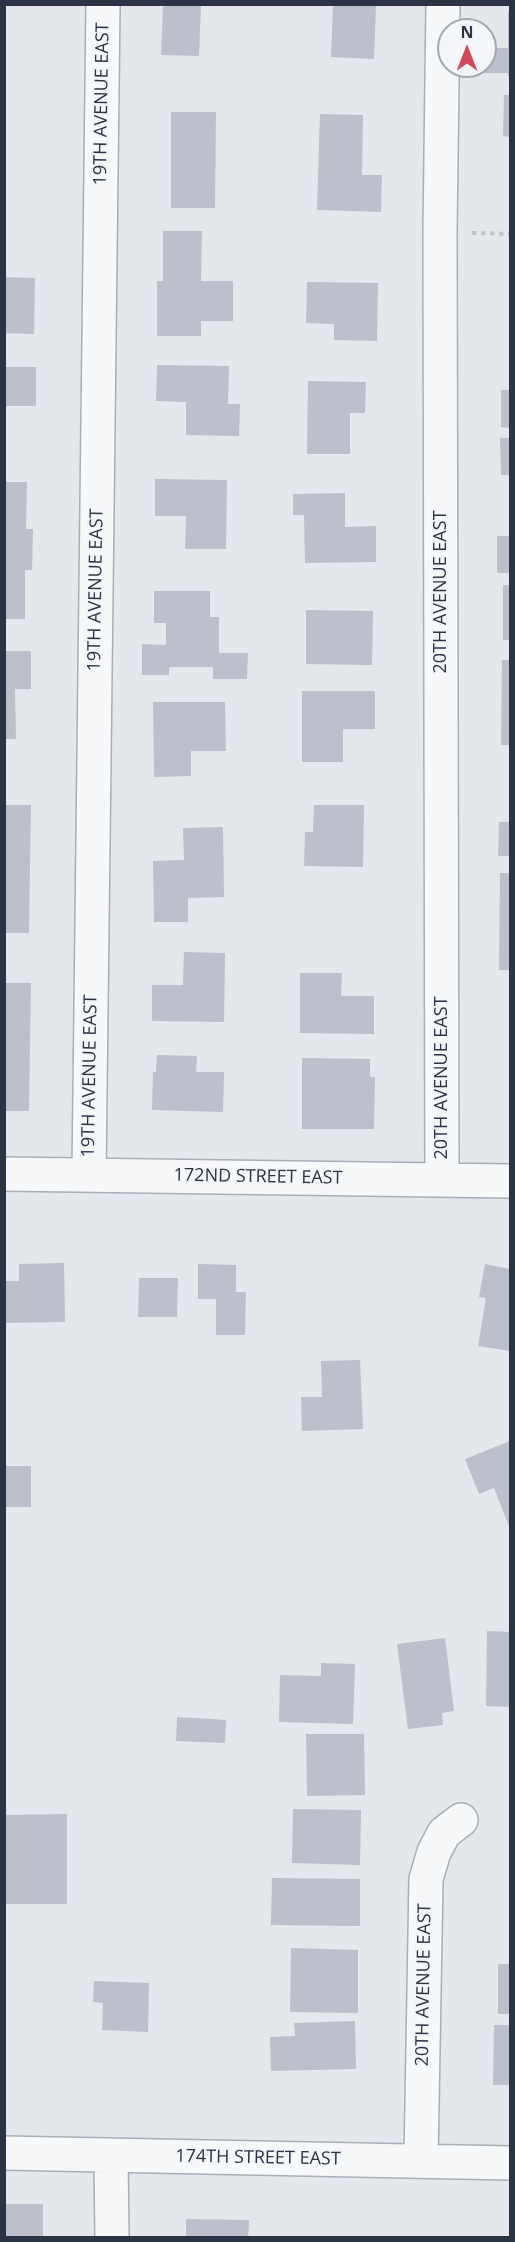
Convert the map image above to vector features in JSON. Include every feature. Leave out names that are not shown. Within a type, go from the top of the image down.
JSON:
[{"type":"street","name":"19TH AVENUE EAST","points":[[89,1175],[103,4]]},
{"type":"street","name":"20TH AVENUE EAST","points":[[442,1179],[440,232],[443,4]]},
{"type":"street","name":"172ND STREET EAST","points":[[4,1174],[510,1181]]},
{"type":"street","name":"20TH AVENUE EAST","points":[[421,2161],[426,1879],[434,1852],[444,1833],[461,1820]]},
{"type":"street","name":"174TH STREET EAST","points":[[4,2153],[510,2163]]},
{"type":"street","points":[[111,2155],[112,2238]]},
{"type":"building","points":[[163,4],[201,4],[199,56],[161,55]]},
{"type":"building","points":[[333,5],[376,5],[374,59],[331,57]]},
{"type":"building","points":[[508,12],[510,12],[510,76],[508,73],[497,73],[497,48],[508,48]]},
{"type":"building","points":[[504,95],[510,95],[510,137],[503,136]]},
{"type":"building","points":[[171,112],[216,112],[215,208],[171,208]]},
{"type":"building","points":[[320,114],[363,115],[362,175],[382,175],[381,212],[317,210]]},
{"type":"building","points":[[163,231],[202,231],[201,281],[233,281],[233,321],[201,321],[201,336],[157,336],[157,281],[163,281]]},
{"type":"building","points":[[4,277],[35,278],[34,334],[4,333]]},
{"type":"building","points":[[307,282],[378,283],[377,341],[334,340],[334,324],[306,323]]},
{"type":"building","points":[[157,365],[229,366],[228,404],[240,404],[239,436],[186,435],[186,402],[156,401]]},
{"type":"building","points":[[5,367],[36,367],[36,406],[5,406]]},
{"type":"building","points":[[308,381],[366,382],[365,413],[350,413],[350,454],[307,454]]},
{"type":"building","points":[[501,390],[510,390],[510,428],[501,427]]},
{"type":"building","points":[[500,438],[510,438],[510,475],[501,475]]},
{"type":"building","points":[[155,479],[227,480],[226,549],[185,549],[186,516],[155,516]]},
{"type":"building","points":[[4,482],[27,482],[26,529],[33,529],[32,570],[25,570],[25,619],[4,619]]},
{"type":"building","points":[[345,493],[345,527],[376,526],[376,562],[305,563],[304,515],[293,515],[293,494]]},
{"type":"building","points":[[497,536],[510,536],[510,573],[497,573]]},
{"type":"building","points":[[503,585],[510,585],[510,640],[503,640]]},
{"type":"building","points":[[154,591],[210,591],[210,617],[219,617],[219,653],[248,653],[247,679],[213,679],[213,667],[169,667],[169,675],[142,675],[142,644],[166,645],[166,623],[154,623]]},
{"type":"building","points":[[306,610],[373,611],[372,665],[306,664]]},
{"type":"building","points":[[4,651],[31,651],[31,689],[15,689],[16,739],[4,739]]},
{"type":"building","points":[[502,660],[510,660],[510,745],[501,745]]},
{"type":"building","points":[[302,691],[375,691],[375,729],[343,729],[343,762],[302,762]]},
{"type":"building","points":[[153,702],[225,702],[226,751],[191,751],[191,776],[154,777]]},
{"type":"building","points":[[4,805],[31,805],[29,933],[4,933]]},
{"type":"building","points":[[314,805],[364,805],[363,867],[304,866],[305,832],[313,832]]},
{"type":"building","points":[[499,822],[510,822],[510,856],[498,856]]},
{"type":"building","points":[[223,827],[224,897],[188,898],[188,922],[154,922],[153,861],[184,860],[183,828]]},
{"type":"building","points":[[500,873],[510,873],[510,970],[499,970]]},
{"type":"building","points":[[184,952],[225,953],[224,1022],[152,1021],[152,985],[183,985]]},
{"type":"building","points":[[300,973],[342,973],[341,996],[374,996],[374,1034],[300,1033]]},
{"type":"building","points":[[4,983],[31,983],[29,1111],[4,1111]]},
{"type":"building","points":[[157,1055],[197,1056],[196,1072],[224,1072],[223,1112],[152,1110],[153,1072],[156,1072]]},
{"type":"building","points":[[302,1058],[370,1059],[370,1077],[375,1077],[374,1129],[302,1129]]},
{"type":"building","points":[[64,1263],[65,1322],[4,1323],[4,1281],[19,1281],[19,1264]]},
{"type":"building","points":[[198,1264],[236,1265],[236,1292],[246,1292],[245,1335],[216,1335],[216,1299],[198,1299]]},
{"type":"building","points":[[485,1264],[510,1269],[510,1351],[478,1346],[486,1298],[479,1297]]},
{"type":"building","points":[[139,1278],[178,1278],[177,1317],[138,1317]]},
{"type":"building","points":[[360,1360],[363,1429],[302,1431],[301,1397],[322,1397],[321,1361]]},
{"type":"building","points":[[510,1441],[510,1529],[494,1488],[479,1494],[465,1459]]},
{"type":"building","points":[[4,1466],[31,1466],[31,1507],[4,1507]]},
{"type":"building","points":[[487,1631],[510,1632],[510,1707],[486,1706]]},
{"type":"building","points":[[445,1638],[454,1711],[442,1713],[443,1725],[408,1729],[397,1644]]},
{"type":"building","points":[[321,1663],[355,1664],[353,1724],[279,1722],[280,1675],[321,1676]]},
{"type":"building","points":[[177,1717],[226,1720],[225,1743],[176,1741]]},
{"type":"building","points":[[306,1734],[364,1734],[365,1795],[307,1796]]},
{"type":"building","points":[[293,1809],[361,1810],[360,1865],[292,1863]]},
{"type":"building","points":[[67,1814],[67,1904],[4,1904],[4,1815]]},
{"type":"building","points":[[272,1878],[360,1879],[360,1926],[271,1925]]},
{"type":"building","points":[[291,1948],[358,1950],[358,2013],[290,2012]]},
{"type":"building","points":[[498,1964],[510,1964],[510,2014],[498,2014]]},
{"type":"building","points":[[94,1981],[149,1983],[148,2032],[102,2030],[103,2003],[93,2002]]},
{"type":"building","points":[[355,2021],[356,2069],[271,2071],[270,2037],[295,2036],[294,2023]]},
{"type":"building","points":[[494,2025],[510,2025],[510,2085],[493,2085]]},
{"type":"building","points":[[4,2204],[43,2204],[43,2238],[4,2238]]},
{"type":"building","points":[[186,2219],[249,2220],[248,2238],[186,2238]]}]
